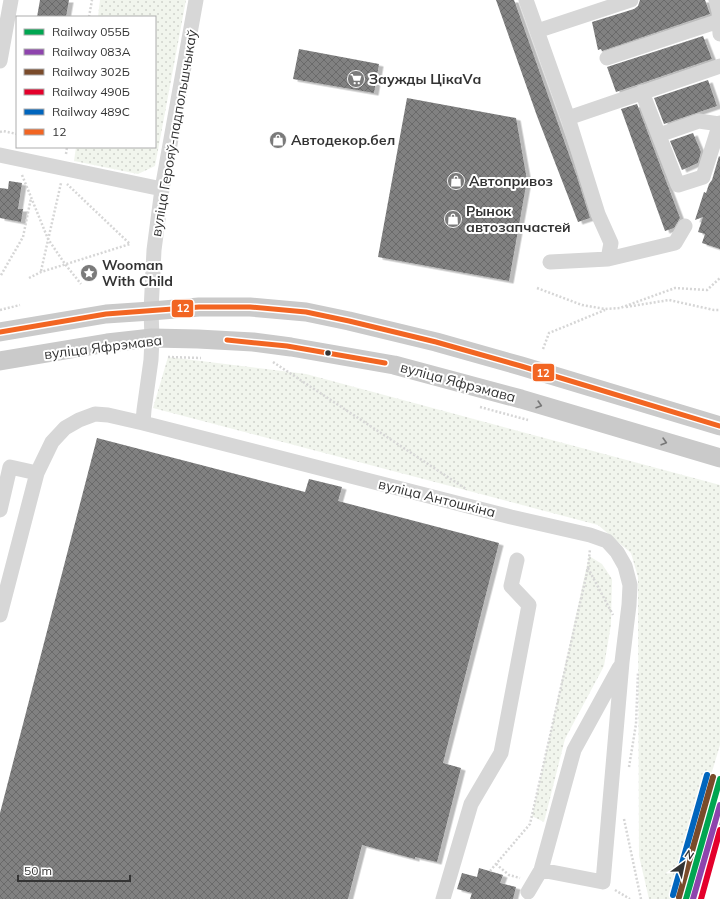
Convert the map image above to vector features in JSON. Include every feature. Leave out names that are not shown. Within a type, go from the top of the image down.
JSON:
[{"type":"main road","name":"вуліца Яфрэмава","points":[[0,332],[106,314],[199,307],[250,307],[306,312],[436,342],[720,426]]},
{"type":"main road","name":"вуліца Яфрэмава","points":[[0,361],[107,343],[152,338],[198,338],[253,342],[291,347],[394,365],[521,399],[720,458]]},
{"type":"street","points":[[0,61],[11,0]]},
{"type":"street","name":"вуліца Герояў-падпольшчыкаў","points":[[152,338],[151,311],[154,250],[162,189],[196,0]]},
{"type":"street","points":[[526,0],[568,118],[598,214],[611,243],[608,259]]},
{"type":"street","points":[[537,31],[631,0]]},
{"type":"street","points":[[716,0],[719,12],[720,34]]},
{"type":"street","points":[[607,58],[720,21]]},
{"type":"street","points":[[568,118],[720,66]]},
{"type":"street","points":[[642,92],[658,135],[678,185],[703,177],[720,123],[699,121],[658,135]]},
{"type":"street","points":[[0,156],[162,189]]},
{"type":"street","points":[[550,262],[608,259],[675,243],[684,226]]},
{"type":"street","points":[[143,423],[151,360],[152,338]]},
{"type":"street","name":"вуліца Антошкіна","points":[[0,615],[37,473],[52,442],[65,428],[95,414],[108,415],[143,423],[511,517],[590,535],[607,541],[617,552],[625,566],[630,585],[630,605],[622,662],[603,882],[541,870]]},
{"type":"street","points":[[0,510],[10,467],[37,473]]},
{"type":"street","points":[[443,899],[471,804],[501,753],[529,605],[511,586],[517,560]]},
{"type":"street","points":[[528,892],[541,870],[574,750],[622,662]]},
{"type":"path","points":[[89,16],[92,0]]},
{"type":"path","points":[[0,132],[3,131],[16,134]]},
{"type":"path","points":[[64,168],[67,148]]},
{"type":"path","points":[[15,158],[48,239],[81,284]]},
{"type":"path","points":[[29,278],[40,272],[130,244],[62,180],[40,272]]},
{"type":"path","points":[[1,275],[23,237],[31,198]]},
{"type":"path","points":[[620,308],[675,288],[707,290],[720,278]]},
{"type":"path","points":[[537,288],[582,305],[605,309],[669,300],[720,310]]},
{"type":"path","points":[[0,310],[20,305]]},
{"type":"path","points":[[543,349],[549,333],[605,309]]},
{"type":"path","points":[[271,361],[471,493]]},
{"type":"path","points":[[476,406],[530,421]]},
{"type":"path","points":[[490,872],[530,824],[588,568],[590,545]]},
{"type":"path","points":[[588,568],[625,638]]},
{"type":"shaded area","points":[[100,0],[186,0],[155,166],[138,174],[74,161],[76,148],[156,148],[156,16],[98,16]]},
{"type":"shaded area","points":[[168,357],[306,374],[720,485],[720,745],[674,899],[649,899],[639,856],[638,577],[631,553],[598,525],[153,408]]},
{"type":"shaded area","points":[[589,556],[602,564],[612,579],[611,624],[604,666],[565,739],[544,822],[532,816]]},
{"type":"building","points":[[40,0],[69,0],[66,16],[37,16]]},
{"type":"building","points":[[496,0],[514,0],[577,177],[590,218],[578,222],[537,116]]},
{"type":"building","points":[[640,0],[705,0],[710,14],[602,51],[601,49],[598,50],[592,22],[634,9],[638,6]]},
{"type":"building","points":[[703,36],[712,59],[616,92],[607,67]]},
{"type":"building","points":[[299,49],[379,64],[374,93],[293,79]]},
{"type":"building","points":[[708,80],[717,106],[664,124],[654,98]]},
{"type":"building","name":"Рынок автозапчастей","points":[[407,98],[516,118],[527,180],[509,281],[378,257]]},
{"type":"building","points":[[637,104],[680,218],[674,228],[665,231],[621,109]]},
{"type":"building","points":[[693,133],[701,152],[698,163],[682,170],[670,141]]},
{"type":"building","points":[[719,156],[720,249],[702,243],[705,234],[698,232],[703,217],[695,220],[704,192],[706,193],[712,180]]},
{"type":"building","points":[[9,181],[22,183],[18,209],[23,209],[21,222],[0,218],[0,188],[8,189]]},
{"type":"building","points":[[97,438],[305,492],[309,479],[342,487],[338,501],[499,543],[443,763],[461,768],[437,862],[415,857],[415,859],[362,845],[348,899],[0,899],[0,813]]},
{"type":"building","points":[[479,868],[503,875],[500,883],[516,887],[513,899],[470,899],[472,893],[457,889],[462,873],[477,877]]},
{"type":"railway","points":[[686,899],[720,779]]},
{"type":"railway","points":[[698,899],[720,822]]},
{"type":"rail line","name":"489С","points":[[673,895],[707,775]]},
{"type":"rail line","name":"302Б","points":[[679,897],[713,777]]},
{"type":"rail line","name":"055Б","points":[[686,899],[720,779]]},
{"type":"rail line","name":"083А","points":[[693,899],[720,805]]},
{"type":"rail line","name":"490Б","points":[[701,899],[720,830]]},
{"type":"transit line","name":"12","points":[[0,332],[106,314],[199,307],[250,307],[306,312],[436,342],[720,426]]},
{"type":"transit line","name":"12","points":[[227,340],[287,346],[385,363]]},
{"type":"place","name":"Заужды ЦікаVа","points":[[356,79]]},
{"type":"place","name":"Автодекор.бел","points":[[278,140]]},
{"type":"place","name":"Автопривоз","points":[[456,181]]},
{"type":"place","name":"Рынок автозапчастей","points":[[453,219]]},
{"type":"place","name":"Wooman With Child","points":[[89,273]]}]
